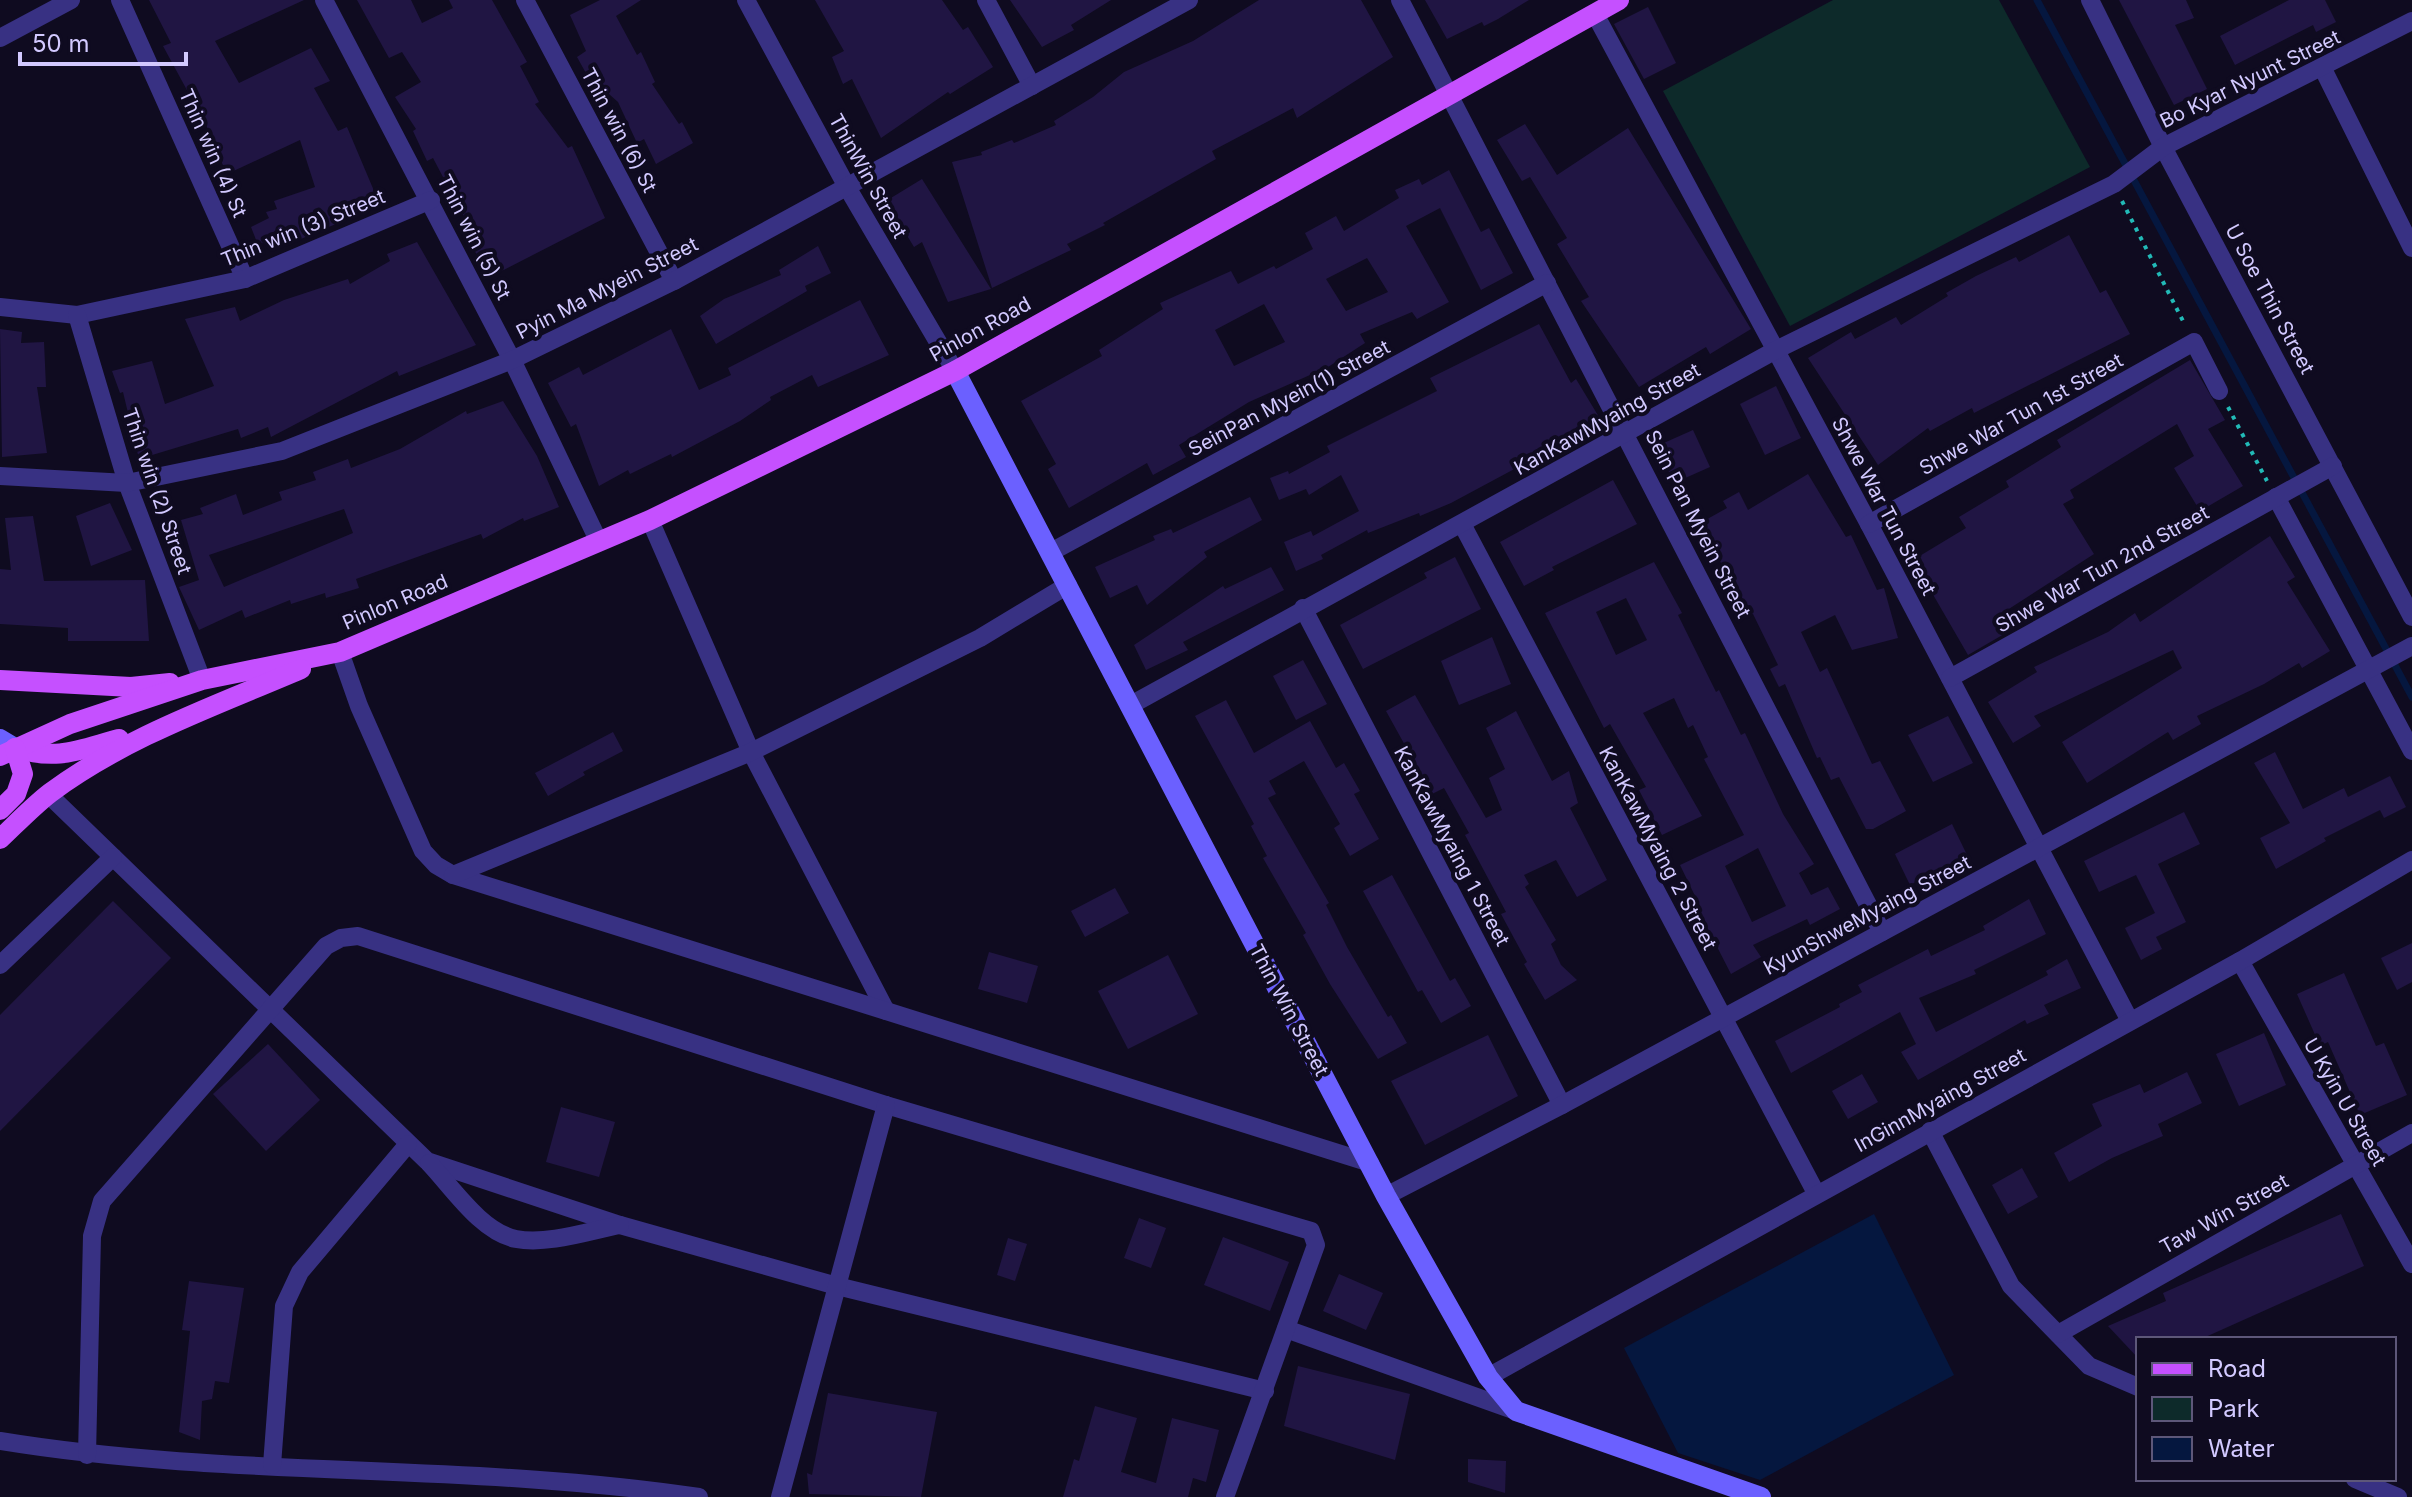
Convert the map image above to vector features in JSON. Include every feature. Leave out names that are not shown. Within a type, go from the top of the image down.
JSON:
[{"type":"main road","name":"Pinlon Road","points":[[0,839],[48,794],[103,758],[160,729],[650,520],[955,371],[1619,0]]},
{"type":"main road","name":"Thin Win Street","points":[[955,371],[1386,1196],[1488,1377],[1516,1411]]},
{"type":"main road","name":"Pinlon Road","points":[[5,748],[202,680],[340,652]]},
{"type":"main road","points":[[0,680],[131,687],[202,680]]},
{"type":"main road","points":[[5,748],[42,756],[71,755],[160,729]]},
{"type":"main road","points":[[0,810],[16,794],[23,774],[5,748]]},
{"type":"main road","points":[[1516,1411],[1761,1497]]},
{"type":"street","points":[[0,38],[71,0]]},
{"type":"street","name":"Thin win (4) St","points":[[120,0],[245,279]]},
{"type":"street","name":"Thin win (5) St","points":[[324,0],[431,200],[599,542]]},
{"type":"street","name":"Thin win (6) St","points":[[525,0],[674,281]]},
{"type":"street","name":"ThinWin Street","points":[[746,0],[847,187],[955,371]]},
{"type":"street","points":[[986,0],[1032,86]]},
{"type":"street","name":"Pyin Ma Myein Street","points":[[0,476],[127,483],[282,451],[512,360],[674,281],[1188,0]]},
{"type":"street","name":"Sein Pan Myein Street","points":[[1400,0],[1882,932]]},
{"type":"street","name":"U Soe Thin Street","points":[[2090,0],[2163,147],[2412,617]]},
{"type":"street","name":"Shwe War Tun Street","points":[[1595,14],[1869,524],[2130,1021]]},
{"type":"street","name":"Bo Kyar Nyunt Street","points":[[2114,184],[2163,147],[2323,69],[2412,21]]},
{"type":"street","points":[[2323,69],[2412,248]]},
{"type":"street","name":"KanKawMyaing Street","points":[[1129,706],[1776,350],[2114,184]]},
{"type":"street","name":"Thin win (3) Street","points":[[0,307],[77,315],[245,279],[431,200]]},
{"type":"street","name":"SeinPan Myein(1) Street","points":[[1051,552],[1547,283]]},
{"type":"street","name":"Thin win (2) Street","points":[[77,315],[127,483],[202,680]]},
{"type":"street","points":[[2194,342],[2219,391]]},
{"type":"street","name":"Shwe War Tun 1st Street","points":[[1869,524],[2194,342]]},
{"type":"street","name":"Shwe War Tun 2nd Street","points":[[1950,678],[2333,466]]},
{"type":"street","points":[[2276,497],[2412,751]]},
{"type":"street","points":[[650,520],[751,752],[886,1011]]},
{"type":"street","name":"KanKawMyaing 2 Street","points":[[1462,524],[1816,1193]]},
{"type":"street","points":[[453,875],[751,752],[980,638],[1068,585]]},
{"type":"street","name":"KanKawMyaing 1 Street","points":[[1303,608],[1562,1105]]},
{"type":"street","name":"KyunShweMyaing Street","points":[[1386,1196],[1562,1105],[2412,646]]},
{"type":"street","points":[[340,652],[359,706],[423,851],[436,865],[453,875],[1370,1163]]},
{"type":"street","points":[[48,794],[427,1161],[485,1222],[515,1239],[556,1238],[620,1225]]},
{"type":"street","points":[[0,965],[113,857]]},
{"type":"street","name":"InGinnMyaing Street","points":[[1488,1377],[2240,961],[2412,860]]},
{"type":"street","points":[[87,1455],[92,1236],[102,1201],[326,946],[341,938],[358,936],[886,1105],[1311,1231],[1316,1245],[1225,1497]]},
{"type":"street","name":"U Kyin U Street","points":[[2240,961],[2412,1264]]},
{"type":"street","points":[[780,1497],[886,1105]]},
{"type":"street","points":[[1930,1131],[2011,1286],[2089,1366],[2136,1386]]},
{"type":"street","name":"Taw Win Street","points":[[2058,1334],[2412,1133]]},
{"type":"street","points":[[272,1465],[284,1306],[300,1272],[408,1144]]},
{"type":"street","points":[[427,1161],[620,1225],[837,1286],[1265,1391]]},
{"type":"street","points":[[1286,1329],[1516,1411]]},
{"type":"street","points":[[0,1441],[87,1455],[542,1478],[699,1497]]},
{"type":"street","points":[[2360,1481],[2398,1497]]},
{"type":"path","points":[[2114,184],[2194,342]]},
{"type":"path","points":[[2219,391],[2276,497]]},
{"type":"green space","points":[[1833,0],[1999,0],[2090,167],[1790,326],[1663,91]]},
{"type":"water","points":[[1874,1214],[1954,1375],[1760,1480],[1678,1453],[1624,1348]]},
{"type":"building","points":[[149,0],[304,0],[215,41],[239,83],[311,48],[330,81],[314,88],[338,131],[347,127],[380,205],[273,251],[268,241],[258,245],[251,227],[269,218],[266,212],[277,209],[274,201],[315,187],[300,140],[227,174],[217,152],[220,151],[163,46],[171,43]]},
{"type":"building","points":[[357,0],[411,0],[422,23],[453,8],[449,0],[492,0],[527,62],[520,66],[539,102],[535,104],[568,148],[572,146],[605,218],[488,278],[469,239],[474,236],[433,158],[427,161],[413,131],[416,129],[395,97],[421,82],[402,52],[389,58]]},
{"type":"building","points":[[600,0],[641,0],[616,16],[637,55],[641,52],[655,82],[652,84],[679,124],[682,122],[693,143],[656,164],[644,139],[637,143],[618,102],[609,94],[601,94],[591,73],[587,75],[577,57],[586,51],[570,15]]},
{"type":"building","points":[[815,0],[942,0],[963,30],[968,27],[993,67],[950,94],[948,92],[881,138],[852,79],[843,84],[832,57],[844,51]]},
{"type":"building","points":[[1010,0],[1111,0],[1071,25],[1074,30],[1042,47]]},
{"type":"building","points":[[1259,0],[1361,0],[1393,57],[1297,118],[1293,108],[1212,151],[1216,159],[1067,244],[1071,250],[992,288],[952,162],[982,155],[981,152],[1012,140],[1014,143],[1056,125],[1054,121],[1093,97],[1124,72],[1193,41]]},
{"type":"building","points":[[1425,0],[1529,0],[1484,26],[1482,22],[1447,39]]},
{"type":"building","points":[[2119,0],[2186,0],[2194,18],[2175,25],[2207,89],[2174,105]]},
{"type":"building","points":[[2289,0],[2325,0],[2336,22],[2316,32],[2313,25],[2235,65],[2220,36]]},
{"type":"building","points":[[1648,7],[1676,63],[1644,79],[1614,24]]},
{"type":"building","points":[[1525,124],[1557,175],[1628,128],[1751,329],[1710,354],[1706,347],[1639,387],[1581,301],[1589,297],[1557,244],[1567,238],[1530,177],[1522,181],[1497,140]]},
{"type":"building","points":[[1449,170],[1481,232],[1489,228],[1513,273],[1481,290],[1440,208],[1406,226],[1449,302],[1417,319],[1412,312],[1360,334],[1365,343],[1328,367],[1249,402],[1179,445],[1186,457],[1153,475],[1147,463],[1069,508],[1048,469],[1056,464],[1021,401],[1102,356],[1099,350],[1163,309],[1160,303],[1231,271],[1238,284],[1274,266],[1276,269],[1313,249],[1305,233],[1336,216],[1344,231],[1399,198],[1395,190],[1419,179],[1422,185]],"holes":[[[1367,258],[1388,292],[1346,311],[1326,279]],[[1264,304],[1285,342],[1234,366],[1215,330]]]},
{"type":"building","points":[[922,179],[991,289],[948,302],[922,242],[914,247],[886,201]]},
{"type":"building","points":[[2069,235],[2100,293],[2106,290],[2130,334],[1974,413],[1972,408],[1930,431],[1928,428],[1878,465],[1808,358],[1851,332],[1855,339],[1896,317],[1901,325],[1976,276],[2016,257],[2019,262]]},
{"type":"building","points":[[417,242],[476,345],[399,376],[397,371],[271,437],[268,427],[241,438],[238,429],[139,459],[123,392],[120,393],[112,371],[152,361],[165,404],[214,386],[185,319],[235,307],[240,321],[284,300],[348,279],[350,284],[390,261],[387,254]]},
{"type":"building","points":[[818,246],[831,273],[805,286],[807,291],[716,344],[700,316],[724,299],[781,275],[779,270]]},
{"type":"building","points":[[860,300],[889,355],[818,387],[812,375],[770,397],[771,400],[740,421],[672,457],[671,454],[630,474],[628,470],[599,486],[576,424],[571,427],[548,383],[579,367],[583,375],[671,329],[699,390],[731,375],[728,368]]},
{"type":"building","points":[[1539,324],[1571,383],[1576,379],[1602,422],[1451,503],[1368,533],[1367,530],[1321,555],[1323,559],[1296,571],[1284,542],[1311,531],[1313,536],[1359,511],[1341,475],[1309,495],[1306,489],[1279,500],[1270,478],[1288,471],[1289,474],[1330,452],[1327,446],[1437,391],[1430,378]]},
{"type":"building","points":[[0,329],[22,332],[21,343],[44,342],[46,387],[37,387],[47,453],[2,457]]},
{"type":"building","points":[[2190,360],[2225,420],[2208,429],[2243,486],[2200,511],[2174,468],[2194,456],[2177,424],[2070,490],[2074,498],[2063,504],[2094,554],[2001,614],[2011,630],[1968,655],[1913,560],[1966,528],[1959,517],[2009,487],[2006,481],[2061,447],[2057,440]]},
{"type":"building","points":[[1776,386],[1801,438],[1765,455],[1740,404]]},
{"type":"building","points":[[503,401],[537,456],[559,507],[524,521],[523,518],[483,539],[481,534],[356,579],[359,588],[326,598],[325,593],[291,604],[290,600],[245,618],[242,610],[199,630],[179,587],[199,580],[181,520],[203,514],[200,508],[236,494],[243,515],[282,500],[279,492],[316,480],[313,472],[348,459],[351,468],[400,449],[466,411],[467,414]],"holes":[[[344,509],[353,533],[224,587],[209,555]]]},
{"type":"building","points":[[1693,430],[1710,467],[1674,483],[1657,446]]},
{"type":"building","points":[[1808,474],[1846,537],[1851,535],[1877,590],[1884,588],[1898,638],[1852,650],[1835,615],[1801,632],[1820,672],[1827,668],[1872,764],[1880,761],[1906,811],[1873,829],[1866,829],[1839,777],[1831,780],[1820,757],[1817,758],[1785,684],[1779,687],[1770,669],[1778,665],[1753,614],[1746,617],[1702,522],[1727,508],[1723,501],[1739,492],[1748,510]]},
{"type":"building","points":[[1613,480],[1637,524],[1552,567],[1554,570],[1524,586],[1500,542]]},
{"type":"building","points":[[1250,497],[1262,520],[1204,552],[1207,557],[1147,605],[1137,585],[1110,598],[1095,567],[1155,540],[1153,536],[1171,529],[1173,533]]},
{"type":"building","points":[[110,503],[132,550],[91,566],[76,516]]},
{"type":"building","points":[[33,516],[44,581],[145,580],[149,641],[68,641],[68,628],[0,624],[0,569],[11,570],[5,518]]},
{"type":"building","points":[[2270,536],[2295,577],[2287,582],[2330,651],[2302,668],[2299,663],[2264,684],[2197,716],[2201,724],[2173,740],[2168,732],[2087,783],[2062,742],[2182,668],[2173,650],[2034,716],[2041,726],[2013,743],[1988,702],[2037,672],[2034,667],[2108,632],[2135,613],[2140,622]]},
{"type":"building","points":[[1455,557],[1481,609],[1363,669],[1340,625],[1427,578],[1424,573]]},
{"type":"building","points":[[1654,562],[1682,613],[1678,615],[1716,692],[1719,690],[1741,735],[1745,733],[1783,814],[1814,864],[1799,873],[1811,895],[1828,887],[1840,909],[1810,925],[1807,919],[1753,945],[1761,957],[1731,974],[1693,900],[1696,898],[1680,865],[1744,835],[1704,759],[1708,757],[1693,725],[1688,728],[1674,698],[1643,713],[1702,816],[1662,835],[1639,790],[1646,787],[1610,724],[1604,728],[1545,613]],"holes":[[[1626,598],[1647,640],[1616,655],[1596,612]],[[1758,848],[1786,906],[1752,922],[1725,866]]]},
{"type":"building","points":[[1271,567],[1284,590],[1183,642],[1188,650],[1146,670],[1134,645],[1223,586],[1225,589]]},
{"type":"building","points":[[1492,637],[1511,684],[1459,705],[1441,661]]},
{"type":"building","points":[[1303,660],[1327,704],[1296,720],[1273,676]]},
{"type":"building","points":[[1415,695],[1486,818],[1502,810],[1489,778],[1505,769],[1486,728],[1516,711],[1552,781],[1569,771],[1578,803],[1570,808],[1607,880],[1577,897],[1556,860],[1524,875],[1529,884],[1525,887],[1556,940],[1551,944],[1561,965],[1577,980],[1545,1000],[1501,914],[1506,912],[1465,835],[1469,833],[1444,788],[1432,794],[1386,711]]},
{"type":"building","points":[[1226,700],[1254,753],[1310,721],[1336,768],[1344,763],[1360,791],[1354,794],[1379,839],[1350,856],[1334,828],[1340,824],[1304,761],[1269,781],[1276,794],[1268,798],[1329,903],[1326,905],[1347,947],[1407,1043],[1378,1059],[1303,935],[1306,933],[1263,858],[1267,856],[1251,826],[1254,824],[1195,716]]},
{"type":"building","points":[[1948,716],[1973,763],[1933,782],[1908,735]]},
{"type":"building","points":[[613,732],[623,751],[583,772],[585,775],[548,796],[535,773]]},
{"type":"building","points":[[2275,752],[2303,809],[2344,788],[2348,797],[2390,776],[2406,807],[2384,818],[2380,810],[2324,838],[2326,841],[2276,869],[2260,838],[2290,823],[2254,763]]},
{"type":"building","points":[[2184,812],[2200,844],[2158,864],[2186,922],[2156,937],[2162,949],[2141,960],[2125,928],[2155,913],[2136,875],[2099,892],[2084,861]]},
{"type":"building","points":[[1952,824],[1967,855],[1910,885],[1895,854]]},
{"type":"building","points":[[1392,875],[1450,981],[1455,978],[1471,1006],[1441,1023],[1422,990],[1418,992],[1363,891]]},
{"type":"building","points":[[1115,888],[1129,913],[1085,937],[1071,911]]},
{"type":"building","points":[[2029,899],[2046,934],[1974,970],[1976,974],[1919,998],[1936,1032],[2048,975],[2046,971],[2067,959],[2081,988],[2044,1005],[2049,1014],[2027,1024],[2025,1020],[1918,1080],[1901,1052],[1916,1044],[1900,1012],[1791,1073],[1775,1041],[1840,1007],[1839,1004],[1862,992],[1858,985],[1928,949],[1931,956],[1985,930],[1983,926]]},
{"type":"building","points":[[113,901],[171,958],[0,1131],[0,1015]]},
{"type":"building","points":[[2412,943],[2412,982],[2397,990],[2381,958]]},
{"type":"building","points":[[989,952],[1038,966],[1027,1003],[978,989]]},
{"type":"building","points":[[1168,955],[1198,1014],[1128,1049],[1098,991]]},
{"type":"building","points":[[2344,973],[2376,1046],[2384,1043],[2407,1095],[2360,1115],[2328,1042],[2320,1046],[2297,994]]},
{"type":"building","points":[[2264,1033],[2286,1085],[2239,1106],[2216,1054]]},
{"type":"building","points":[[1488,1035],[1518,1096],[1425,1145],[1391,1081]]},
{"type":"building","points":[[268,1044],[320,1100],[266,1151],[213,1094]]},
{"type":"building","points":[[2187,1072],[2202,1103],[2158,1124],[2163,1136],[2112,1158],[2069,1182],[2054,1153],[2102,1126],[2092,1104],[2140,1084],[2144,1093]]},
{"type":"building","points":[[1862,1074],[1878,1102],[1848,1119],[1832,1091]]},
{"type":"building","points":[[561,1107],[615,1122],[599,1177],[546,1162]]},
{"type":"building","points":[[2022,1168],[2038,1197],[2008,1214],[1992,1185]]},
{"type":"building","points":[[2341,1214],[2364,1266],[2205,1337],[2136,1337],[2136,1356],[2108,1326],[2166,1301],[2163,1293]]},
{"type":"building","points":[[1139,1218],[1166,1228],[1151,1268],[1124,1258]]},
{"type":"building","points":[[1223,1237],[1289,1262],[1270,1311],[1204,1285]]},
{"type":"building","points":[[1008,1238],[1027,1244],[1015,1281],[997,1275]]},
{"type":"building","points":[[1339,1274],[1383,1293],[1366,1330],[1323,1311]]},
{"type":"building","points":[[189,1281],[244,1288],[229,1383],[215,1381],[212,1399],[202,1401],[200,1440],[179,1432],[190,1331],[182,1330]]},
{"type":"building","points":[[1298,1366],[1410,1394],[1395,1460],[1284,1426]]},
{"type":"building","points":[[828,1393],[937,1412],[921,1497],[809,1494],[807,1473],[812,1475]]},
{"type":"building","points":[[1095,1406],[1137,1418],[1121,1472],[1156,1483],[1172,1418],[1219,1430],[1206,1482],[1193,1478],[1188,1497],[1063,1497],[1074,1459],[1079,1461]]},
{"type":"building","points":[[1468,1459],[1506,1461],[1505,1493],[1468,1482]]},
{"type":"waterway","points":[[2037,0],[2412,697]]}]
